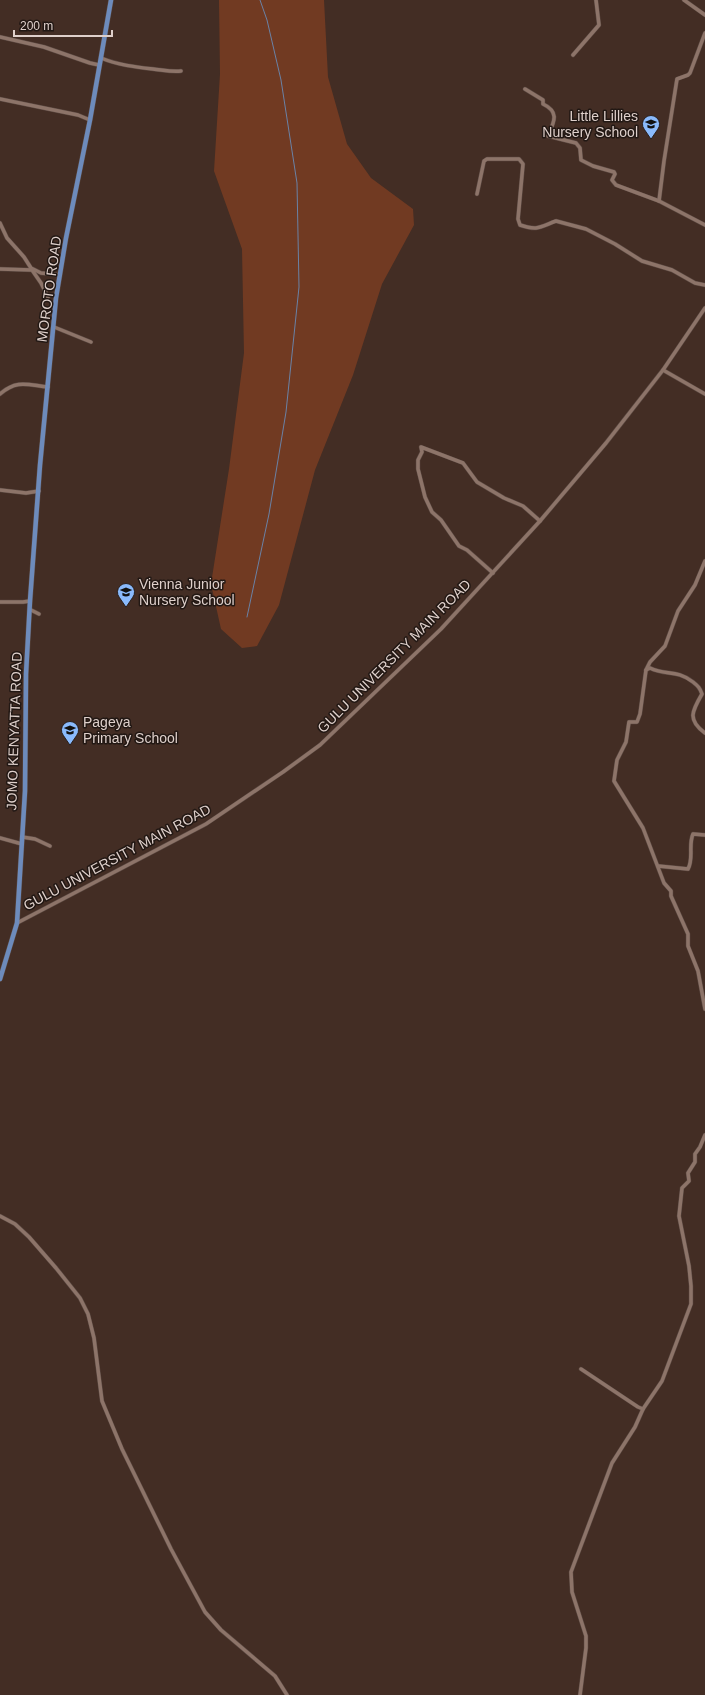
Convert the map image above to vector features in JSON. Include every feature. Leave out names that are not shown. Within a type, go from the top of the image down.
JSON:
[{"type":"main road","name":"MOROTO ROAD","points":[[30,601],[38,491],[60,275],[90,120],[111,0]]},
{"type":"main road","name":"JOMO KENYATTA ROAD","points":[[0,979],[17,923],[25,791],[26,666],[31,610],[30,601]]},
{"type":"street","points":[[573,55],[599,25],[596,0]]},
{"type":"street","points":[[684,0],[705,14]]},
{"type":"street","points":[[659,201],[664,161],[678,79],[690,73],[705,33]]},
{"type":"street","points":[[0,37],[44,47],[99,65]]},
{"type":"street","points":[[101,58],[115,63],[139,68],[181,71]]},
{"type":"street","points":[[525,89],[543,100],[543,104],[551,107],[554,114],[554,122],[548,136],[576,143],[580,148],[581,160],[593,166],[614,172],[615,174],[612,180],[616,185],[659,201],[705,225]]},
{"type":"street","points":[[0,99],[78,115],[90,120]]},
{"type":"street","points":[[477,194],[484,161],[487,159],[519,159],[523,164],[518,219],[520,225],[528,228],[540,228],[556,221],[586,229],[616,244],[628,254],[642,262],[672,270],[695,283],[705,285]]},
{"type":"street","points":[[0,223],[7,238],[32,270],[48,297]]},
{"type":"street","points":[[0,269],[32,270],[40,273],[60,275]]},
{"type":"street","name":"GULU UNIVERSITY MAIN ROAD","points":[[17,923],[206,824],[292,766],[320,744],[372,696],[440,629],[540,521],[606,443],[663,370],[705,308]]},
{"type":"street","points":[[54,327],[91,342]]},
{"type":"street","points":[[663,370],[705,394]]},
{"type":"street","points":[[0,394],[8,387],[16,384],[48,387]]},
{"type":"street","points":[[493,573],[467,550],[459,546],[441,520],[432,512],[425,497],[418,468],[418,460],[422,452],[421,447],[463,463],[477,482],[504,498],[522,506],[540,521]]},
{"type":"street","points":[[0,490],[26,493],[38,491]]},
{"type":"street","points":[[705,561],[695,585],[678,611],[665,646],[650,662],[646,670],[640,714],[637,722],[629,722],[626,742],[616,760],[614,781],[644,828],[664,883],[671,892],[671,896],[688,934],[688,946],[698,971],[705,1009]]},
{"type":"street","points":[[0,602],[30,601]]},
{"type":"street","points":[[31,610],[39,614]]},
{"type":"street","points":[[646,670],[650,668],[657,672],[681,674],[699,687],[702,694],[694,707],[694,721],[695,725],[705,733]]},
{"type":"street","points":[[658,866],[688,869],[690,865],[691,838],[693,834],[705,835]]},
{"type":"street","points":[[22,837],[35,839],[50,846]]},
{"type":"street","points":[[0,838],[22,844]]},
{"type":"street","points":[[580,1695],[586,1636],[572,1592],[571,1572],[612,1463],[643,1409],[662,1381],[690,1304],[692,1286],[679,1216],[682,1188],[689,1181],[688,1173],[695,1162],[695,1154],[700,1148],[705,1135]]},
{"type":"street","points":[[0,1216],[15,1224],[29,1237],[80,1298],[88,1314],[94,1338],[102,1401],[122,1449],[171,1549],[205,1612],[230,1639],[275,1676],[287,1695]]},
{"type":"street","points":[[581,1369],[605,1386],[643,1409]]},
{"type":"shaded area","points":[[219,0],[324,0],[328,77],[347,144],[371,178],[413,209],[414,225],[382,284],[353,375],[315,470],[279,605],[257,646],[242,648],[221,629],[211,584],[229,469],[244,353],[242,249],[214,171],[220,74]]},
{"type":"waterway","points":[[247,617],[269,514],[286,412],[299,287],[297,183],[281,80],[267,20],[260,0]]},
{"type":"place","name":"Little Lillies Nursery School","points":[[651,139]]},
{"type":"place","name":"Vienna Junior Nursery School","points":[[126,607]]},
{"type":"place","name":"Pageya Primary School","points":[[70,745]]}]
